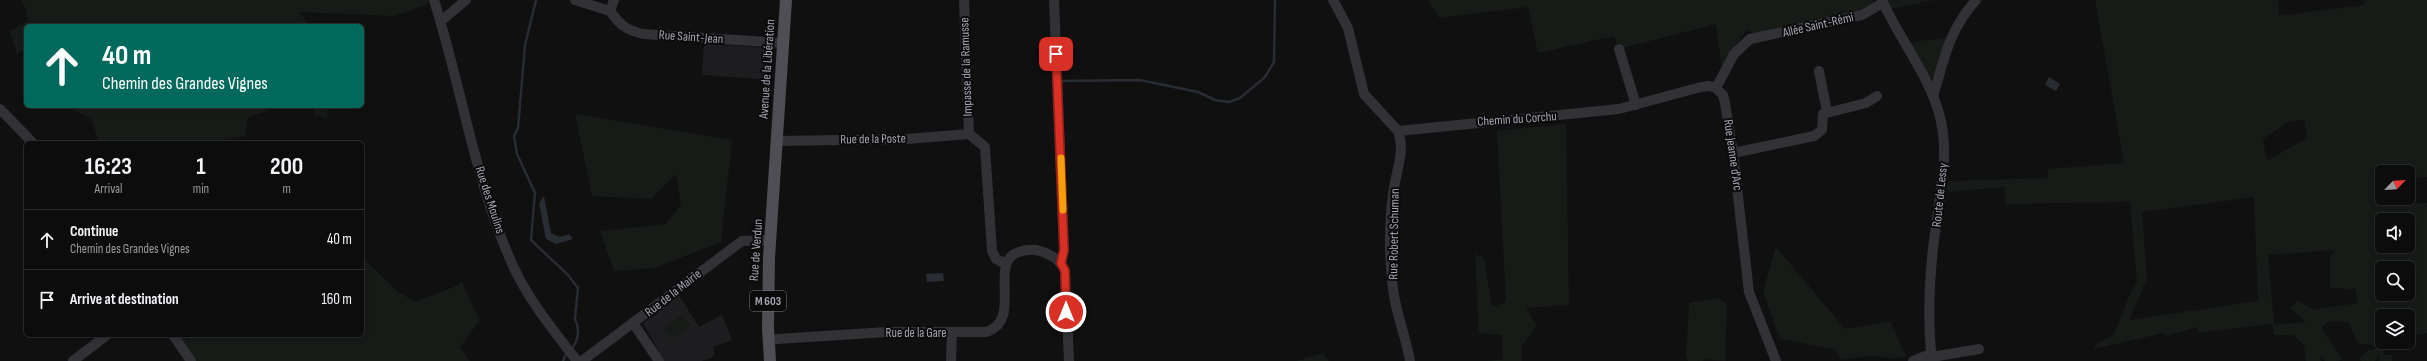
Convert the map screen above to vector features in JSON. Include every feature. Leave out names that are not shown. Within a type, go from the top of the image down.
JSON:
[{"type":"main road","name":"Avenue de la Libération","points":[[777,141],[786,0]]},
{"type":"main road","name":"Rue de Verdun","points":[[770,361],[768,278],[777,141]]},
{"type":"street","name":"Rue des Moulins","points":[[434,0],[480,173],[511,261],[530,298],[577,361]]},
{"type":"street","points":[[441,22],[466,0]]},
{"type":"street","points":[[575,0],[610,10],[614,0]]},
{"type":"street","name":"Impasse de la Ramusse","points":[[964,0],[969,134]]},
{"type":"street","points":[[1054,0],[1064,250],[1061,263]]},
{"type":"street","points":[[1333,0],[1348,28],[1364,94],[1398,131]]},
{"type":"street","points":[[1933,96],[1947,45],[1956,26],[1976,0]]},
{"type":"street","name":"Route de Lessy","points":[[1882,1],[1933,96],[1940,117],[1943,140],[1944,176],[1932,262],[1932,358]]},
{"type":"street","name":"Allée Saint-Rémi","points":[[1716,88],[1734,54],[1750,39],[1862,15],[1882,1]]},
{"type":"street","name":"Rue Saint-Jean","points":[[610,10],[620,26],[628,31],[643,34],[783,43]]},
{"type":"street","points":[[1619,49],[1636,105],[1701,87],[1709,86],[1716,88]]},
{"type":"street","points":[[1819,71],[1827,112]]},
{"type":"street","name":"Rue Jeanne d'Arc","points":[[1716,88],[1723,94],[1734,153],[1749,292],[1776,361]]},
{"type":"street","points":[[1734,153],[1819,134],[1822,130],[1821,118],[1827,112],[1866,103],[1877,96]]},
{"type":"street","name":"Chemin du Corchu","points":[[1398,131],[1467,122],[1534,119],[1636,105]]},
{"type":"street","points":[[0,109],[31,141]]},
{"type":"street","name":"Rue Robert Schuman","points":[[1398,131],[1401,153],[1393,194],[1390,264],[1393,291],[1410,361]]},
{"type":"street","points":[[969,134],[985,148],[992,251],[996,260],[1006,264],[1013,254],[1024,250],[1037,250],[1048,254],[1061,263],[1065,271],[1069,361]]},
{"type":"street","name":"Rue de la Poste","points":[[777,141],[907,139],[969,134]]},
{"type":"street","name":"Rue de la Mairie","points":[[582,361],[742,241],[770,240]]},
{"type":"street","name":"Rue de la Gare","points":[[769,341],[777,339],[887,332],[986,332],[998,326],[1004,315],[1006,264]]},
{"type":"street","points":[[633,323],[659,361]]},
{"type":"street","points":[[951,361],[952,332]]},
{"type":"street","points":[[73,361],[104,337]]},
{"type":"street","points":[[174,337],[186,359]]},
{"type":"street","points":[[1913,361],[1979,348]]},
{"type":"shaded area","points":[[21,0],[427,0],[428,4],[395,16],[299,12],[308,24],[24,24],[24,50],[17,54],[10,32],[28,20],[26,9]]},
{"type":"shaded area","points":[[1428,0],[1873,0],[1874,9],[1765,38],[1746,30],[1722,69],[1716,24],[1619,49],[1614,36],[1538,53],[1528,7],[1439,18]]},
{"type":"shaded area","points":[[1886,0],[1934,0],[1890,9]]},
{"type":"shaded area","points":[[2095,0],[2278,0],[2279,16],[2364,5],[2365,0],[2427,0],[2427,177],[2415,178],[2415,165],[2375,165],[2375,205],[2415,205],[2415,203],[2427,203],[2427,333],[2415,336],[2415,309],[2375,309],[2375,346],[2358,343],[2348,322],[2327,322],[2321,328],[2342,358],[2339,361],[2326,361],[2321,356],[2321,361],[2306,361],[2304,345],[2293,335],[2274,335],[2273,325],[2268,324],[2199,333],[2197,327],[2165,336],[2164,333],[2093,349],[2097,344],[2114,334],[2130,294],[2137,282],[2130,202],[2005,204],[2005,187],[1947,192],[1948,181],[2048,178],[2048,169],[2124,163]],"holes":[[[2304,120],[2307,138],[2267,161],[2263,139],[2290,121]],[[2254,197],[2258,301],[2129,320],[2147,280],[2142,212]],[[2336,250],[2330,255],[2330,288],[2356,289],[2357,303],[2314,310],[2298,301],[2291,307],[2292,310],[2306,322],[2274,325],[2268,255]]]},
{"type":"shaded area","points":[[1947,38],[1935,77],[1930,78],[1908,42]]},
{"type":"shaded area","points":[[704,44],[773,48],[771,80],[702,75]]},
{"type":"shaded area","points":[[2049,77],[2060,84],[2056,91],[2045,85]]},
{"type":"shaded area","points":[[67,108],[270,108],[266,112],[248,117],[245,136],[224,141],[98,141],[91,118]]},
{"type":"shaded area","points":[[312,108],[328,108],[327,118],[315,115]]},
{"type":"shaded area","points":[[575,114],[732,140],[721,242],[654,268],[614,271],[600,231],[666,224],[681,204],[676,174],[651,199],[592,196]]},
{"type":"shaded area","points":[[1566,124],[1569,305],[1526,308],[1537,325],[1521,347],[1522,361],[1488,361],[1503,359],[1502,335],[1479,333],[1475,254],[1484,258],[1492,307],[1506,302],[1497,131]]},
{"type":"shaded area","points":[[544,196],[551,233],[560,237],[569,234],[573,239],[556,244],[546,239],[539,203]]},
{"type":"shaded area","points":[[1776,247],[1845,329],[1890,321],[1906,356],[1892,358],[1866,356],[1842,360],[1834,349],[1780,339],[1763,292]]},
{"type":"shaded area","points":[[364,259],[397,291],[415,302],[459,285],[461,281],[480,320],[460,347],[470,361],[191,361],[176,337],[364,337]]},
{"type":"shaded area","points":[[943,273],[944,281],[927,282],[926,274]]},
{"type":"shaded area","points":[[679,295],[699,327],[722,315],[732,340],[713,347],[715,356],[702,361],[664,361],[643,323]]},
{"type":"shaded area","points":[[1718,298],[1727,304],[1725,361],[1703,359],[1703,361],[1688,361],[1686,355],[1689,303]]},
{"type":"shaded area","points":[[683,315],[690,326],[671,339],[664,327]]},
{"type":"shaded area","points":[[2375,348],[2384,349],[2384,355],[2392,355],[2392,361],[2379,361],[2380,353],[2375,361],[2361,361],[2359,358],[2369,350]]},
{"type":"shaded area","points":[[1323,353],[1329,361],[1296,361]]},
{"type":"waterway","points":[[536,0],[525,45],[518,128],[514,136],[517,154],[535,193],[531,240],[568,275],[578,288],[575,319],[578,334],[572,349]]},
{"type":"waterway","points":[[1062,81],[1140,80],[1198,92],[1215,100],[1229,102],[1240,98],[1265,77],[1274,62],[1275,0]]},
{"type":"waterway","points":[[563,361],[566,354]]},
{"type":"slow traffic","points":[[1061,158],[1063,210]]},
{"type":"route","points":[[1056,54],[1064,250],[1061,263],[1065,271],[1066,312]]}]
